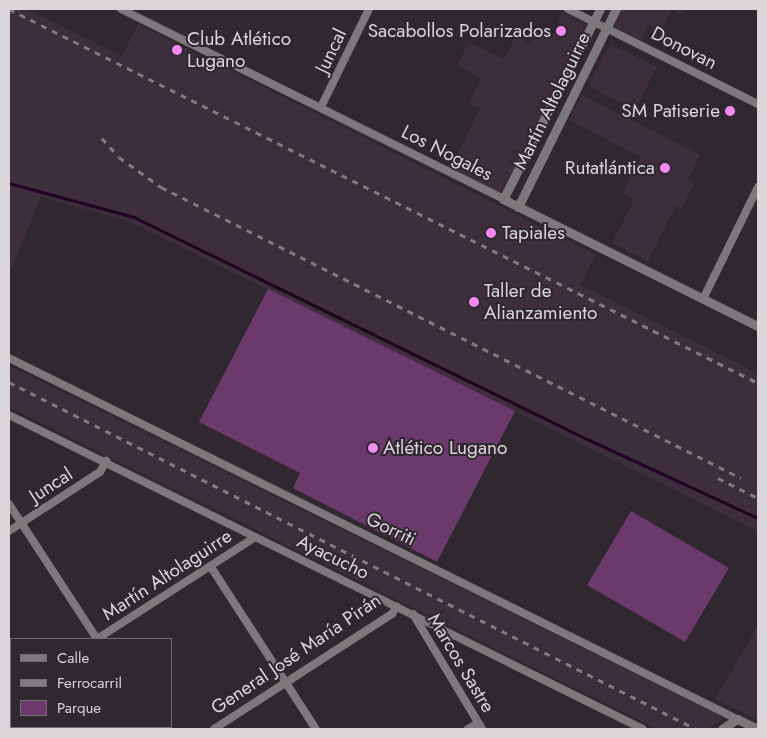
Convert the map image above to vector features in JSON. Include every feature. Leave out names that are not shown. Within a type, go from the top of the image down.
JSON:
[{"type":"street","name":"Los Nogales","points":[[122,9],[139,12],[321,108],[758,326]]},
{"type":"street","name":"Juncal","points":[[321,108],[369,9]]},
{"type":"street","name":"Donovan","points":[[568,9],[758,104]]},
{"type":"street","name":"Martín Altolaguirre","points":[[503,199],[600,9]]},
{"type":"street","name":"Martín Altolaguirre","points":[[518,207],[616,9]]},
{"type":"street","points":[[703,299],[758,187]]},
{"type":"street","name":"Gorriti","points":[[9,358],[758,729]]},
{"type":"street","name":"Ayacucho","points":[[9,416],[106,461],[643,729]]},
{"type":"street","name":"Juncal","points":[[9,531],[100,472],[106,461]]},
{"type":"street","points":[[9,504],[96,638]]},
{"type":"street","name":"Martín Altolaguirre","points":[[99,638],[255,537]]},
{"type":"street","points":[[211,567],[316,729]]},
{"type":"street","name":"General José María Pirán","points":[[214,729],[392,614],[397,606]]},
{"type":"street","name":"Marcos Sastre","points":[[413,614],[480,726]]},
{"type":"street","points":[[722,729],[737,719]]},
{"type":"street","points":[[468,729],[480,726]]},
{"type":"shaded area","points":[[9,9],[26,9],[122,56],[138,24],[596,255],[580,285],[758,374],[758,531],[128,221],[41,197],[9,274]]},
{"type":"shaded area","points":[[620,9],[672,9],[661,30],[649,24],[641,40],[616,27],[614,21]]},
{"type":"shaded area","points":[[672,9],[685,9],[682,14]]},
{"type":"shaded area","points":[[563,13],[582,22],[583,32],[505,189],[499,193],[450,170],[480,109],[469,103],[481,78],[457,65],[469,42],[504,59],[516,36],[530,44],[537,31],[551,38]]},
{"type":"shaded area","points":[[612,45],[657,67],[635,110],[588,86],[608,48]]},
{"type":"shaded area","name":"Rutatlántica","points":[[582,95],[700,155],[688,179],[694,183],[682,208],[676,206],[648,261],[612,243],[634,200],[622,193],[641,157],[569,120]]},
{"type":"shaded area","points":[[9,365],[724,718],[707,729],[657,729],[9,407]]},
{"type":"shaded area","points":[[758,625],[758,720],[715,699]]},
{"type":"green space","name":"Atlético Lugano","points":[[268,289],[515,411],[437,562],[293,488],[300,473],[199,422]]},
{"type":"green space","points":[[631,511],[729,568],[685,642],[587,585]]},
{"type":"waterway","points":[[9,183],[134,217],[587,439],[758,518]]},
{"type":"railway","points":[[9,9],[758,383]]},
{"type":"railway","points":[[102,138],[119,157],[161,187],[741,478]]},
{"type":"railway","points":[[9,382],[696,729]]},
{"type":"railway","points":[[718,478],[758,498]]},
{"type":"place","name":"Sacabollos Polarizados","points":[[561,31]]},
{"type":"place","name":"Club Atlético Lugano","points":[[177,50]]},
{"type":"place","name":"SM Patiserie","points":[[730,111]]},
{"type":"place","name":"Rutatlántica","points":[[665,168]]},
{"type":"place","name":"Tapiales","points":[[491,233]]},
{"type":"place","name":"Taller de Alianzamiento","points":[[474,302]]},
{"type":"place","name":"Atlético Lugano","points":[[373,448]]}]
